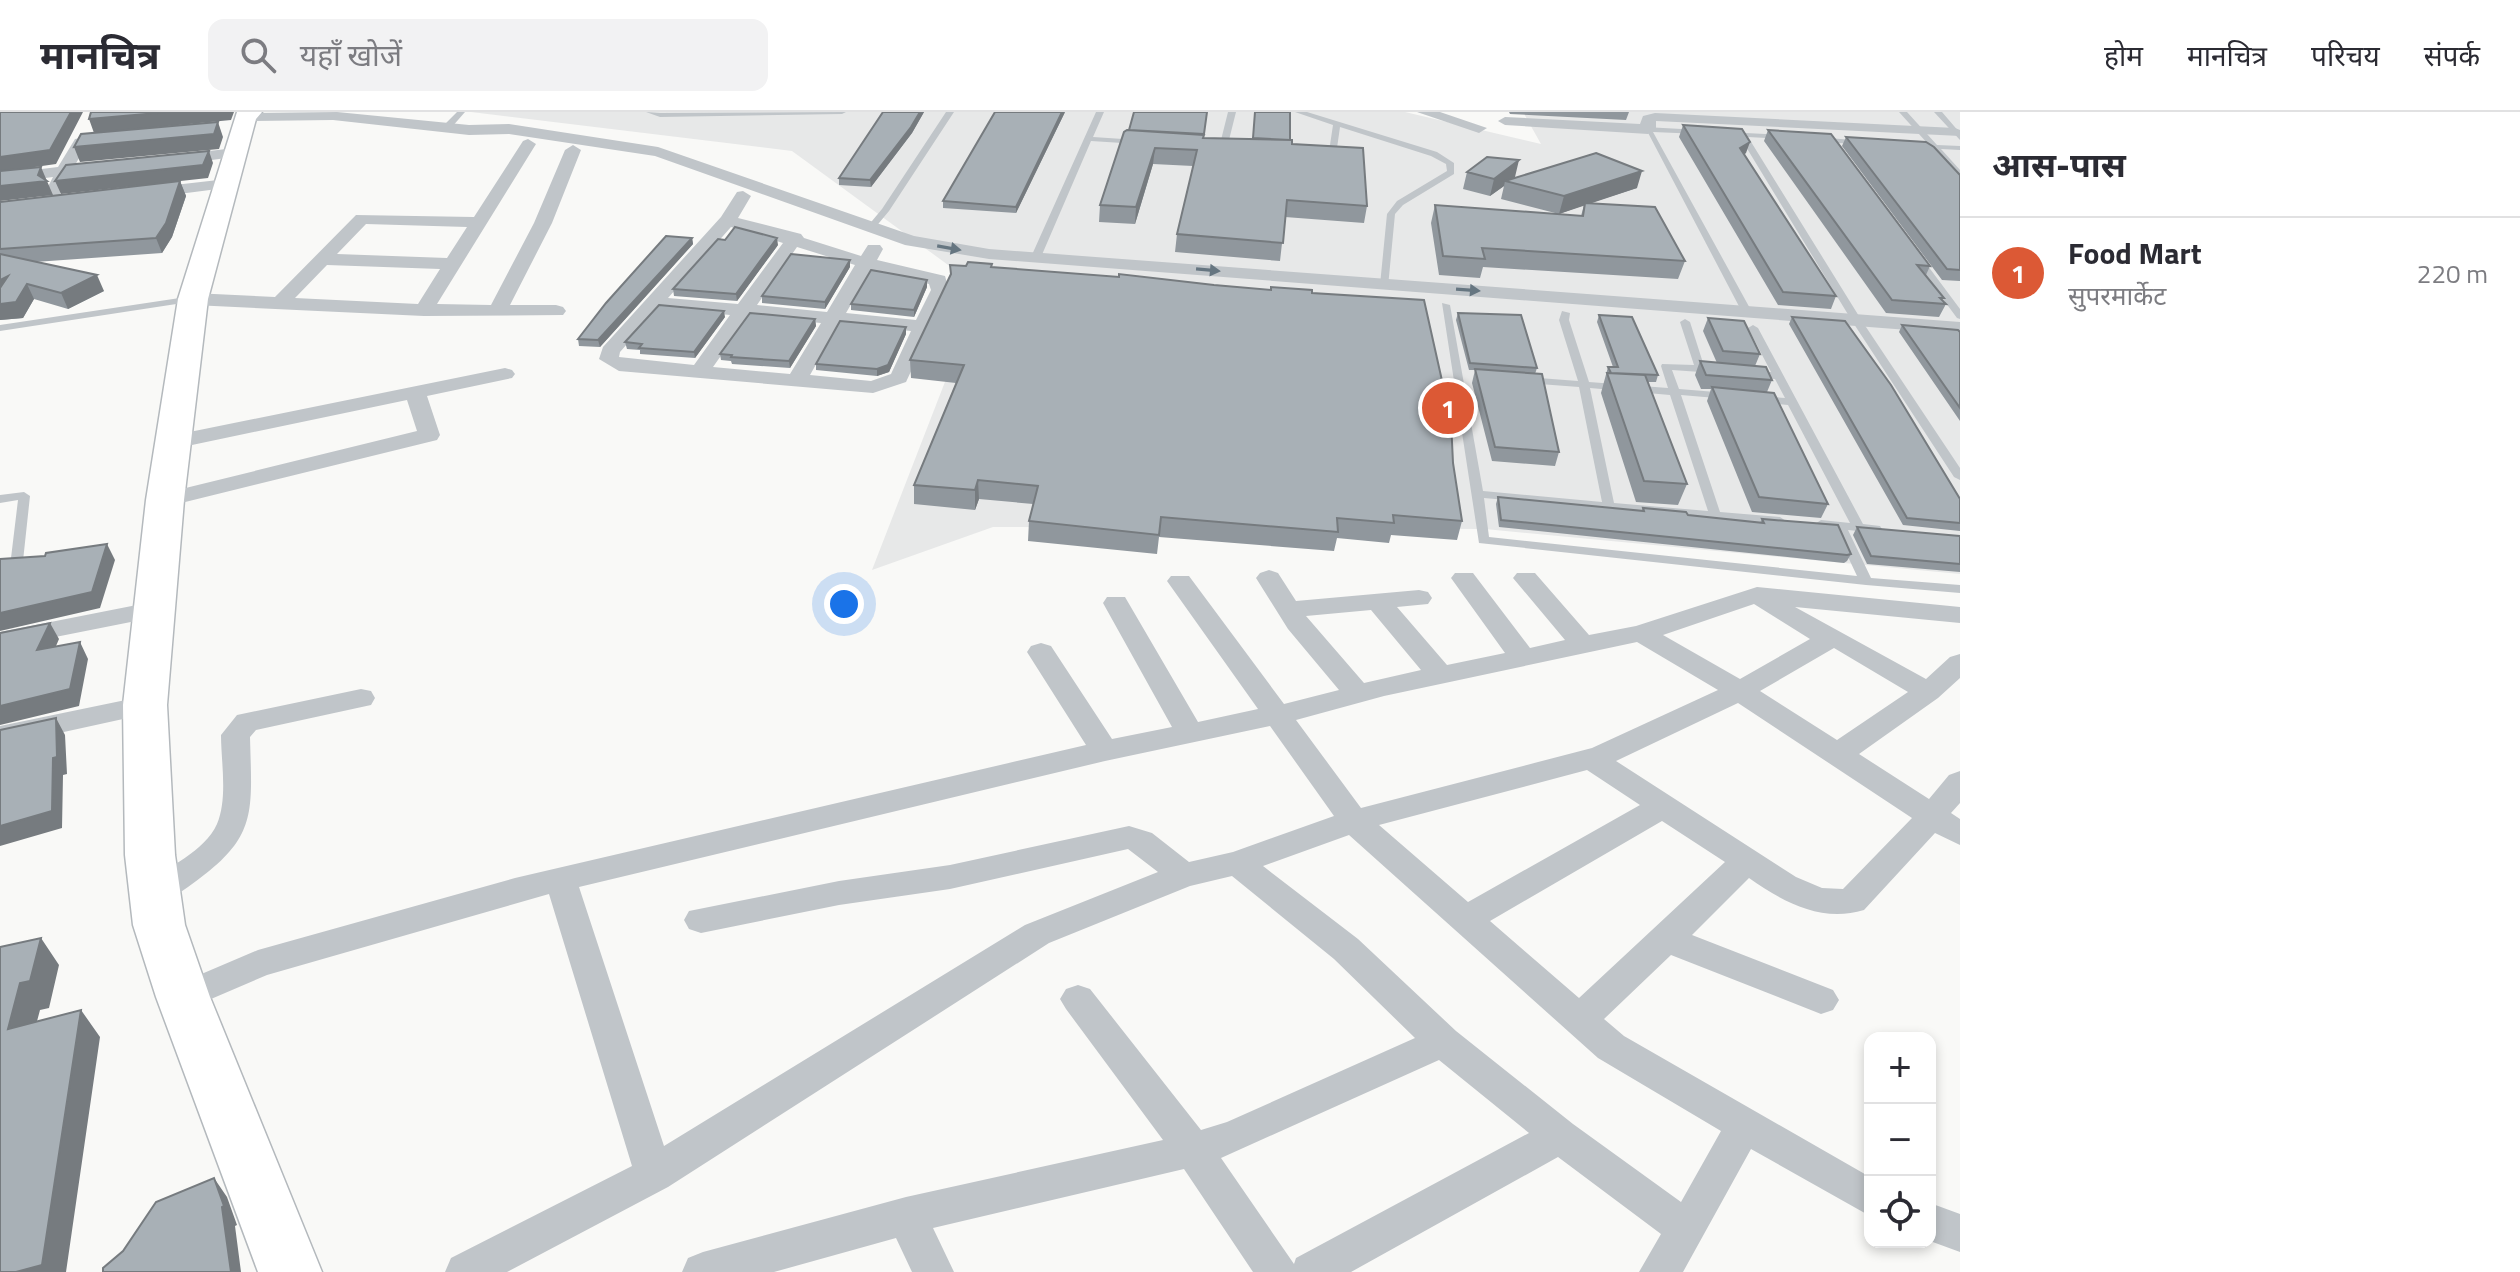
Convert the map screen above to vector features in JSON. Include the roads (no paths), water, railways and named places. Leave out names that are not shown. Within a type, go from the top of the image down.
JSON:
[{"type":"main road","points":[[238,134],[193,299],[165,500],[145,705],[150,855],[159,925],[183,997],[290,1272]]},
{"type":"street","points":[[1424,112],[1479,128]]},
{"type":"street","points":[[157,161],[238,134],[333,116],[469,130],[509,129],[658,152],[871,245],[938,280],[940,290],[895,382],[873,387],[619,365],[609,359],[610,351],[728,220],[743,196]]},
{"type":"street","points":[[1505,121],[1648,129],[1648,119],[1655,117],[1771,117],[1819,125],[1920,131],[1959,138]]},
{"type":"street","points":[[1729,119],[1743,135]]},
{"type":"street","points":[[1819,125],[1835,146]]},
{"type":"street","points":[[469,130],[478,136],[649,162],[871,245],[968,267],[1685,322],[1750,320]]},
{"type":"street","points":[[46,204],[82,134],[124,138]]},
{"type":"street","points":[[137,194],[238,134]]},
{"type":"street","points":[[424,310],[528,144]]},
{"type":"street","points":[[498,310],[543,223],[573,150]]},
{"type":"street","points":[[0,179],[110,166]]},
{"type":"street","points":[[279,304],[362,219],[481,222]]},
{"type":"street","points":[[728,220],[795,238],[871,245],[911,241],[957,250],[1862,328],[1960,341]]},
{"type":"street","points":[[700,371],[795,238]]},
{"type":"street","points":[[797,379],[871,245]]},
{"type":"street","points":[[322,259],[451,264]]},
{"type":"street","points":[[193,299],[424,310],[556,311]]},
{"type":"street","points":[[654,302],[923,326]]},
{"type":"street","points":[[1862,328],[1960,328]]},
{"type":"street","points":[[173,442],[505,374]]},
{"type":"street","points":[[165,500],[429,435],[415,392]]},
{"type":"street","points":[[1269,578],[1289,610],[1358,694]]},
{"type":"street","points":[[1464,578],[1523,658]]},
{"type":"street","points":[[1526,578],[1583,645]]},
{"type":"street","points":[[1180,581],[1354,821],[1611,1047],[1864,1194]]},
{"type":"street","points":[[1757,595],[1928,692]]},
{"type":"street","points":[[183,997],[258,964],[515,890],[1105,751],[1641,633],[1757,595],[1960,615]]},
{"type":"street","points":[[1289,610],[1419,598]]},
{"type":"street","points":[[1378,601],[1440,675]]},
{"type":"street","points":[[1116,603],[1190,733]]},
{"type":"street","points":[[0,640],[152,610]]},
{"type":"street","points":[[1641,633],[1740,691],[1960,834]]},
{"type":"street","points":[[466,1272],[654,1174],[1037,934],[1184,875],[1237,863],[1354,821],[1592,759],[1740,691],[1830,639]]},
{"type":"street","points":[[1041,652],[1105,751]]},
{"type":"street","points":[[1837,755],[1928,692],[1960,663]]},
{"type":"street","points":[[155,893],[206,857],[226,834],[236,813],[235,735],[240,727],[247,722],[361,698]]},
{"type":"street","points":[[0,736],[145,705]]},
{"type":"street","points":[[1592,759],[1806,899],[1834,904],[1852,901],[1960,782]]},
{"type":"street","points":[[1465,920],[1663,806]]},
{"type":"street","points":[[701,920],[839,893],[950,877],[1129,837],[1141,841],[1184,875]]},
{"type":"street","points":[[1579,1019],[1747,861]]},
{"type":"street","points":[[1237,863],[1346,949],[1443,1042],[1560,1136],[1687,1230]]},
{"type":"street","points":[[561,880],[654,1174]]},
{"type":"street","points":[[1666,939],[1821,1000]]},
{"type":"street","points":[[1078,999],[1193,1150],[1277,1272]]},
{"type":"street","points":[[703,1272],[906,1216],[1193,1150],[1235,1136],[1443,1042]]},
{"type":"street","points":[[1660,1272],[1687,1230],[1745,1124]]},
{"type":"street","points":[[1311,1272],[1560,1136]]},
{"type":"street","points":[[906,1216],[933,1272]]},
{"type":"street","points":[[1936,1224],[1960,1233]]},
{"type":"lane","points":[[448,126],[461,112]]},
{"type":"lane","points":[[650,112],[660,115],[842,112]]},
{"type":"lane","points":[[871,245],[885,211],[950,112]]},
{"type":"lane","points":[[1036,257],[1100,112]]},
{"type":"lane","points":[[1223,148],[1232,112]]},
{"type":"lane","points":[[1299,112],[1434,154],[1450,163],[1451,172],[1400,203],[1391,214],[1385,285]]},
{"type":"lane","points":[[1903,112],[1960,175]]},
{"type":"lane","points":[[1908,146],[1934,147],[1959,138],[1938,112]]},
{"type":"lane","points":[[1309,152],[1334,146],[1337,123]]},
{"type":"lane","points":[[1648,129],[1743,135],[1835,146],[1869,143]]},
{"type":"lane","points":[[1648,129],[1859,528]]},
{"type":"lane","points":[[1743,135],[1862,328],[1960,477]]},
{"type":"lane","points":[[1090,139],[1149,143]]},
{"type":"lane","points":[[1208,147],[1237,148]]},
{"type":"lane","points":[[1914,253],[1960,316]]},
{"type":"lane","points":[[0,328],[193,299]]},
{"type":"lane","points":[[1445,305],[1478,494],[1483,540],[1960,589]]},
{"type":"lane","points":[[1565,313],[1564,320],[1584,384],[1609,505]]},
{"type":"lane","points":[[1685,322],[1700,369]]},
{"type":"lane","points":[[1715,515],[1666,366],[1779,376]]},
{"type":"lane","points":[[1458,375],[1473,376]]},
{"type":"lane","points":[[1521,379],[1792,402]]},
{"type":"lane","points":[[1478,494],[1793,522]]},
{"type":"lane","points":[[0,499],[24,496],[17,561],[0,564]]},
{"type":"lane","points":[[1809,523],[1887,530]]},
{"type":"lane","points":[[1840,526],[1866,581]]},
{"type":"place","name":"Food Mart","points":[[1448,408]]}]
